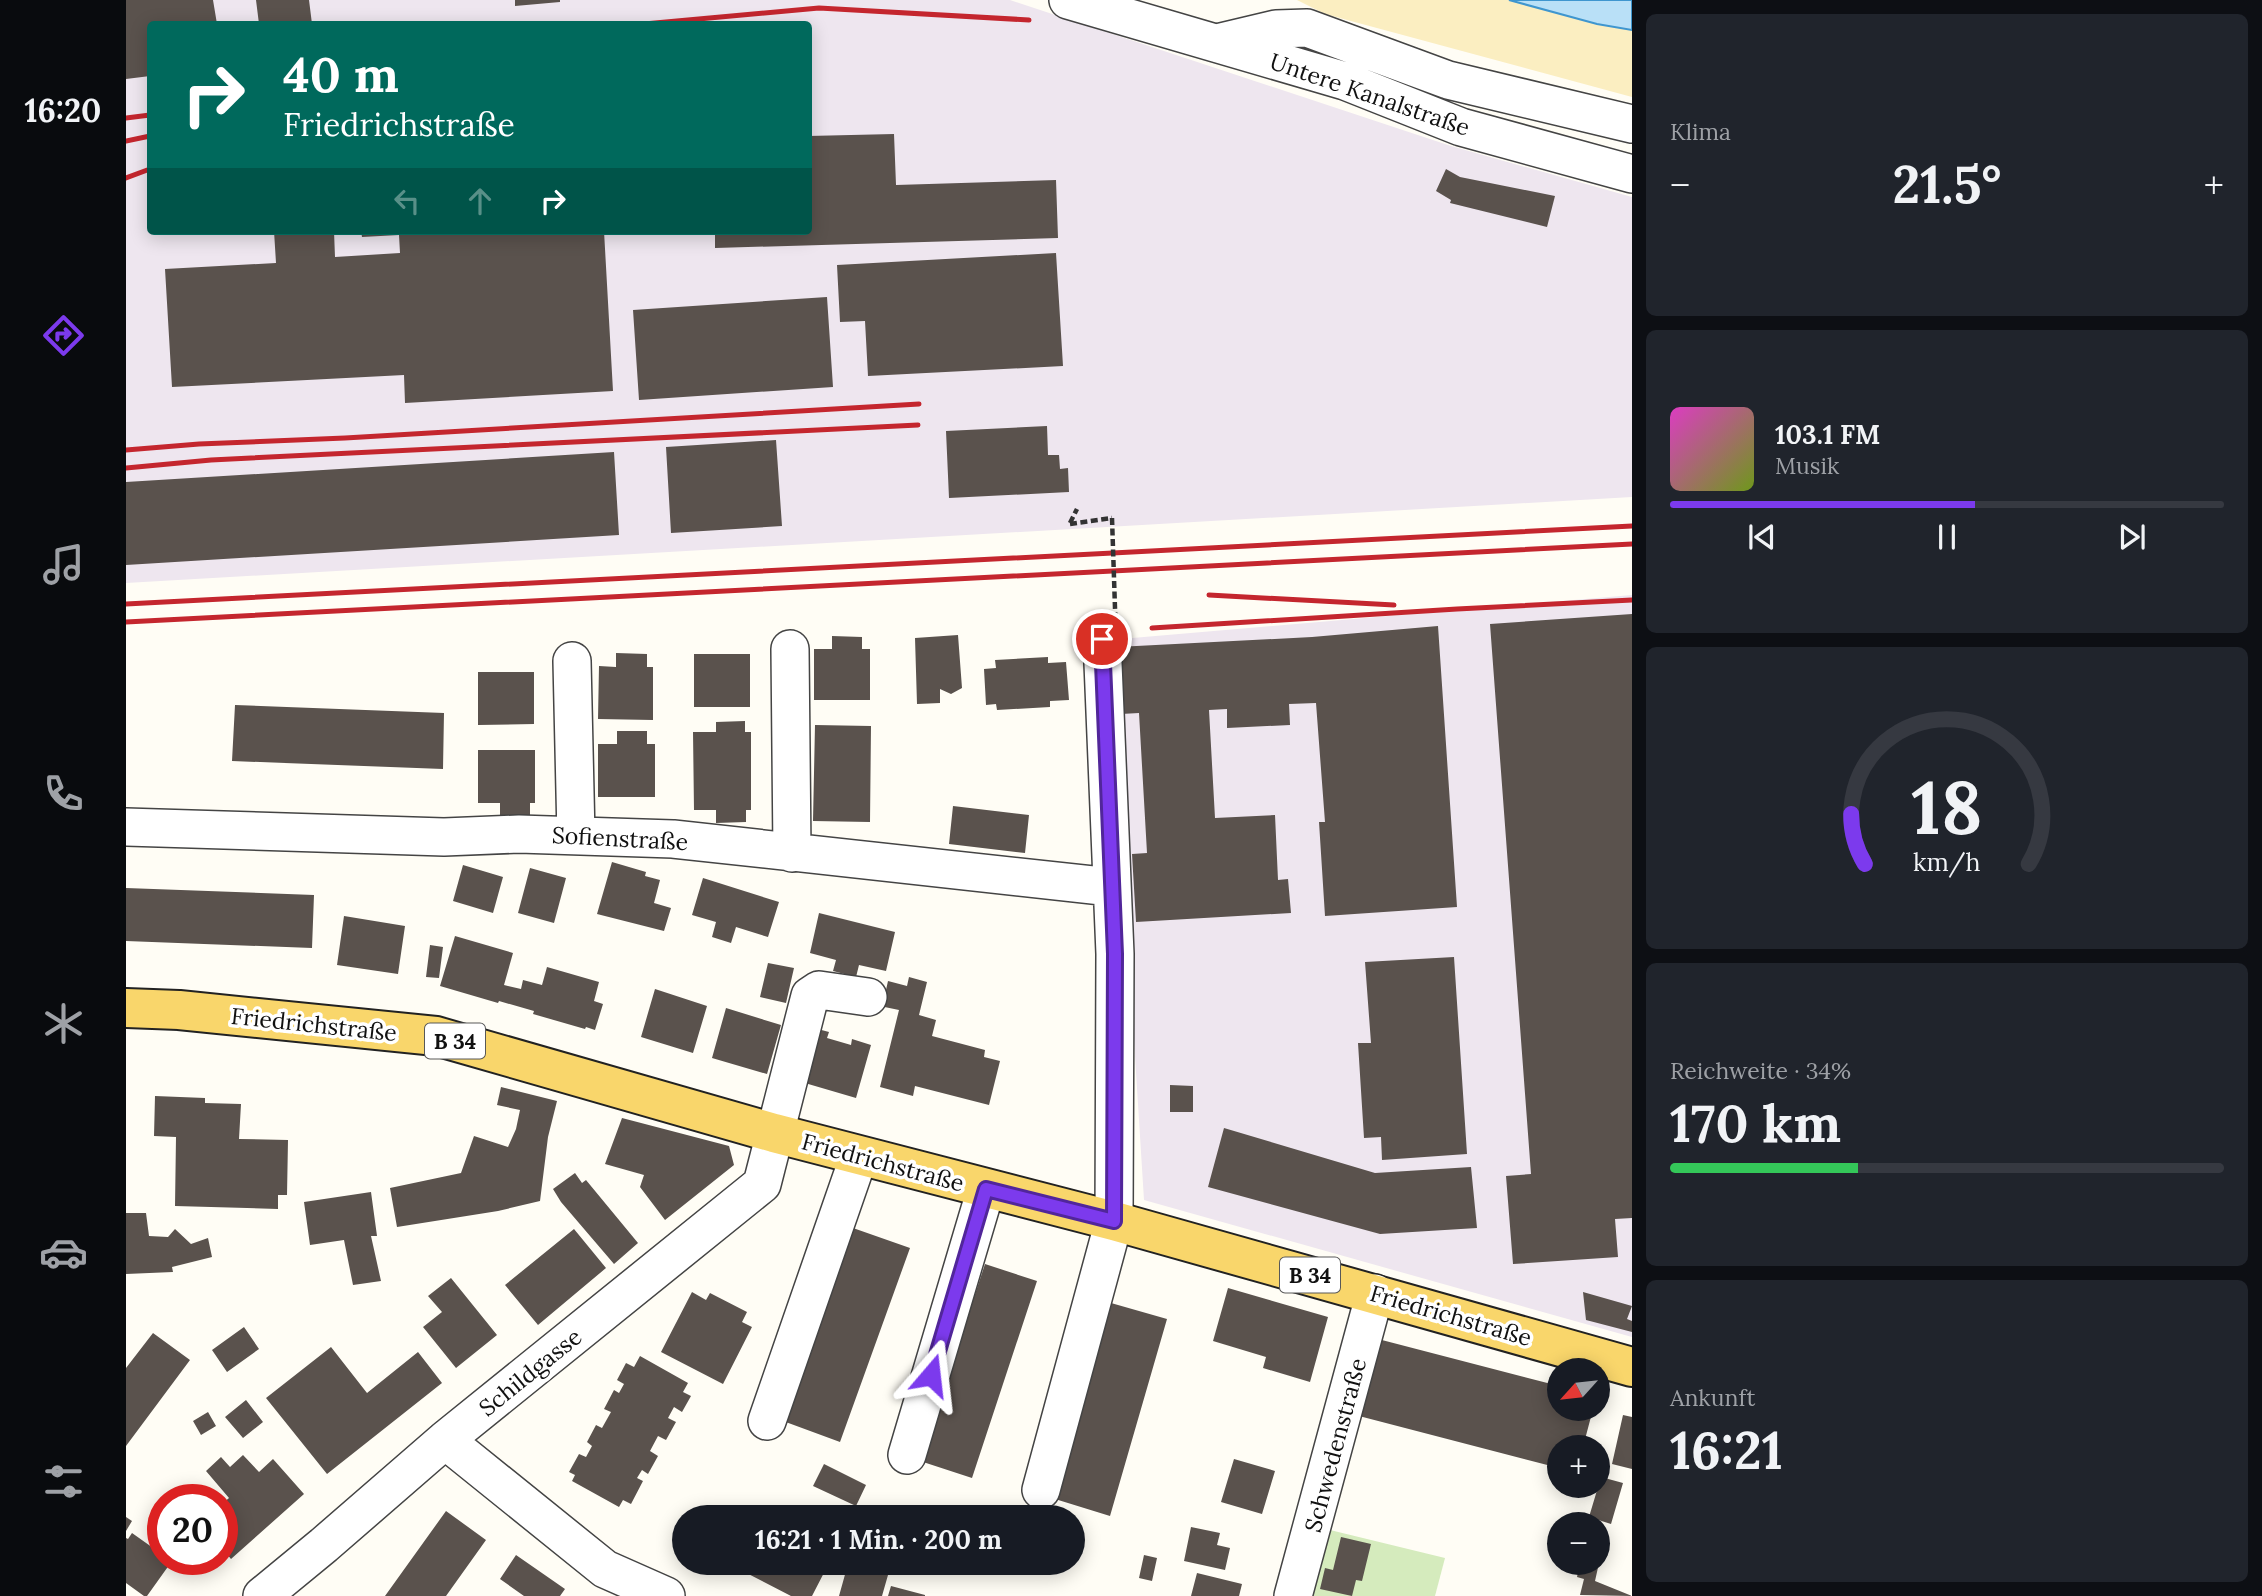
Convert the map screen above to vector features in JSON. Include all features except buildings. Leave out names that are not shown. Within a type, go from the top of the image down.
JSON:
[{"type":"main road","name":"Friedrichstraße","points":[[126,1008],[179,1010],[436,1035],[774,1133],[1114,1221],[1632,1367]]},
{"type":"street","name":"Untere Kanalstraße","points":[[1068,0],[1345,81],[1461,127],[1632,174]]},
{"type":"street","points":[[1216,44],[1276,29],[1307,28],[1448,80],[1632,124]]},
{"type":"street","points":[[1041,1490],[1114,1221],[1115,954],[1111,887],[1109,638]]},
{"type":"street","points":[[790,649],[792,853]]},
{"type":"street","points":[[572,661],[576,836]]},
{"type":"street","name":"Sofienstraße","points":[[126,827],[444,837],[519,834],[673,839],[1111,887]]},
{"type":"street","name":"Schildgasse","points":[[261,1596],[445,1440],[762,1184],[810,996],[819,990],[868,997]]},
{"type":"street","points":[[767,1421],[859,1156]]},
{"type":"street","points":[[907,1455],[986,1189]]},
{"type":"street","name":"Schwedenstraße","points":[[1293,1596],[1375,1293]]},
{"type":"street","points":[[445,1440],[606,1569],[666,1596]]},
{"type":"path","points":[[1077,509],[1070,524],[1112,518],[1109,638]]},
{"type":"shaded area","points":[[126,0],[1010,0],[1451,146],[1632,197],[1632,497],[126,583]]},
{"type":"shaded area","points":[[1632,595],[1632,1337],[1144,1200],[1109,640]]},
{"type":"green space","points":[[1330,1530],[1445,1558],[1435,1596],[1312,1596]]},
{"type":"sand","points":[[1297,0],[1509,0],[1597,24],[1632,30],[1632,97],[1325,14]]},
{"type":"water","points":[[1509,0],[1632,0],[1632,30],[1597,24]]},
{"type":"railway","points":[[677,21],[819,8],[1029,20]]},
{"type":"railway","points":[[126,118],[147,115]]},
{"type":"railway","points":[[126,141],[147,137]]},
{"type":"railway","points":[[126,178],[147,170]]},
{"type":"railway","points":[[126,450],[919,404]]},
{"type":"railway","points":[[126,468],[211,460],[918,425]]},
{"type":"railway","points":[[126,604],[1632,526]]},
{"type":"railway","points":[[126,622],[1632,544]]},
{"type":"railway","points":[[1209,595],[1394,605]]},
{"type":"railway","points":[[1152,628],[1632,600]]},
{"type":"route","points":[[931,1375],[986,1189],[1114,1221],[1115,954],[1102,639]]}]
